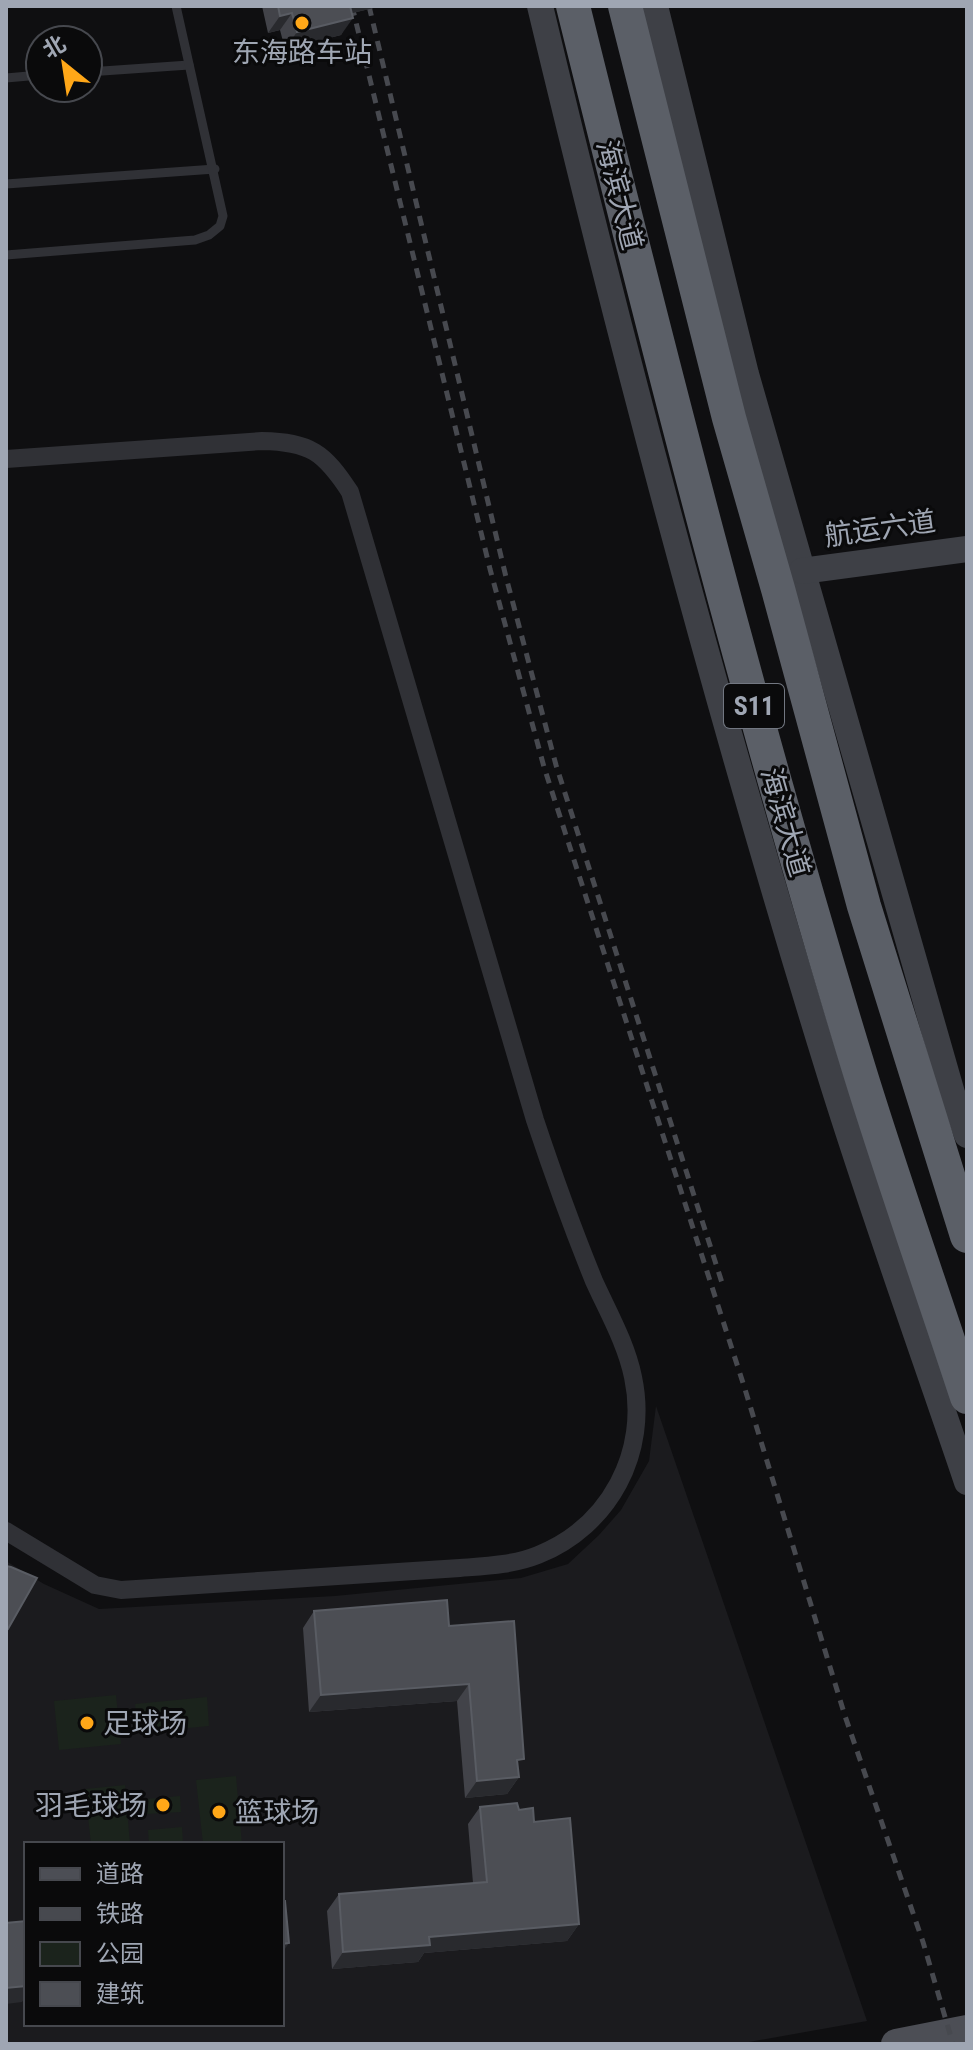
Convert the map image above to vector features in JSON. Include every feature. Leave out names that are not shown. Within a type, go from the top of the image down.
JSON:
[{"type":"highway","name":"海滨大道","points":[[573,6],[670,397],[748,687],[859,1070],[967,1397]]},
{"type":"highway","name":"海滨大道","points":[[625,6],[729,418],[869,921],[967,1236]]},
{"type":"main road","points":[[540,6],[586,201],[697,619],[764,852],[827,1067],[967,1482]]},
{"type":"main road","points":[[655,6],[746,374],[947,1078],[967,1135]]},
{"type":"main road","name":"航运六道","points":[[802,571],[967,549]]},
{"type":"main road","points":[[896,2044],[967,2030]]},
{"type":"street","points":[[6,459],[287,441],[316,452],[350,492],[535,1120],[562,1204],[625,1348],[633,1377],[638,1425],[622,1479],[608,1501],[567,1540],[538,1555],[515,1562],[121,1590],[95,1585],[6,1531]]},
{"type":"lane","points":[[6,255],[195,240],[209,235],[220,226],[223,216],[215,169],[176,6]]},
{"type":"lane","points":[[104,71],[189,65]]},
{"type":"lane","points":[[6,184],[215,169]]},
{"type":"shaded area","points":[[656,1406],[867,2021],[738,2044],[6,2044],[6,1561],[44,1584],[99,1609],[335,1596],[521,1578],[568,1564],[621,1510],[649,1461]]},
{"type":"green space","name":"足球场","points":[[116,1695],[121,1744],[59,1750],[54,1701]]},
{"type":"green space","points":[[207,1697],[209,1726],[138,1733],[135,1704]]},
{"type":"green space","name":"篮球场","points":[[236,1776],[242,1842],[203,1842],[196,1780]]},
{"type":"green space","points":[[125,1785],[130,1842],[91,1842],[85,1789]]},
{"type":"green space","name":"羽毛球场","points":[[180,1796],[181,1812],[147,1814],[146,1799]]},
{"type":"green space","name":"羽毛球场","points":[[182,1827],[183,1842],[149,1842],[148,1830]]},
{"type":"building","points":[[278,6],[350,6],[353,18],[297,32],[292,13],[280,16]]},
{"type":"building","points":[[6,1566],[37,1578],[8,1629],[6,1628]]},
{"type":"building","points":[[447,1600],[449,1626],[514,1621],[524,1759],[517,1760],[519,1777],[477,1781],[469,1684],[321,1695],[314,1611]]},
{"type":"building","points":[[517,1803],[519,1810],[533,1808],[534,1822],[570,1818],[579,1924],[429,1937],[430,1945],[343,1952],[339,1894],[487,1882],[480,1807]]},
{"type":"building","points":[[284,1901],[285,1901],[289,1943],[284,1944]]},
{"type":"building","points":[[24,1921],[24,1986],[6,1988],[6,1923]]},
{"type":"railway","points":[[352,6],[490,569],[544,767],[744,1386],[845,1716],[923,1942],[953,2044]]},
{"type":"railway","points":[[369,6],[506,577],[556,765],[724,1289]]},
{"type":"place","name":"东海路车站","points":[[302,23]]},
{"type":"place","name":"足球场","points":[[87,1723]]},
{"type":"place","name":"羽毛球场","points":[[163,1805]]},
{"type":"place","name":"篮球场","points":[[219,1812]]}]
